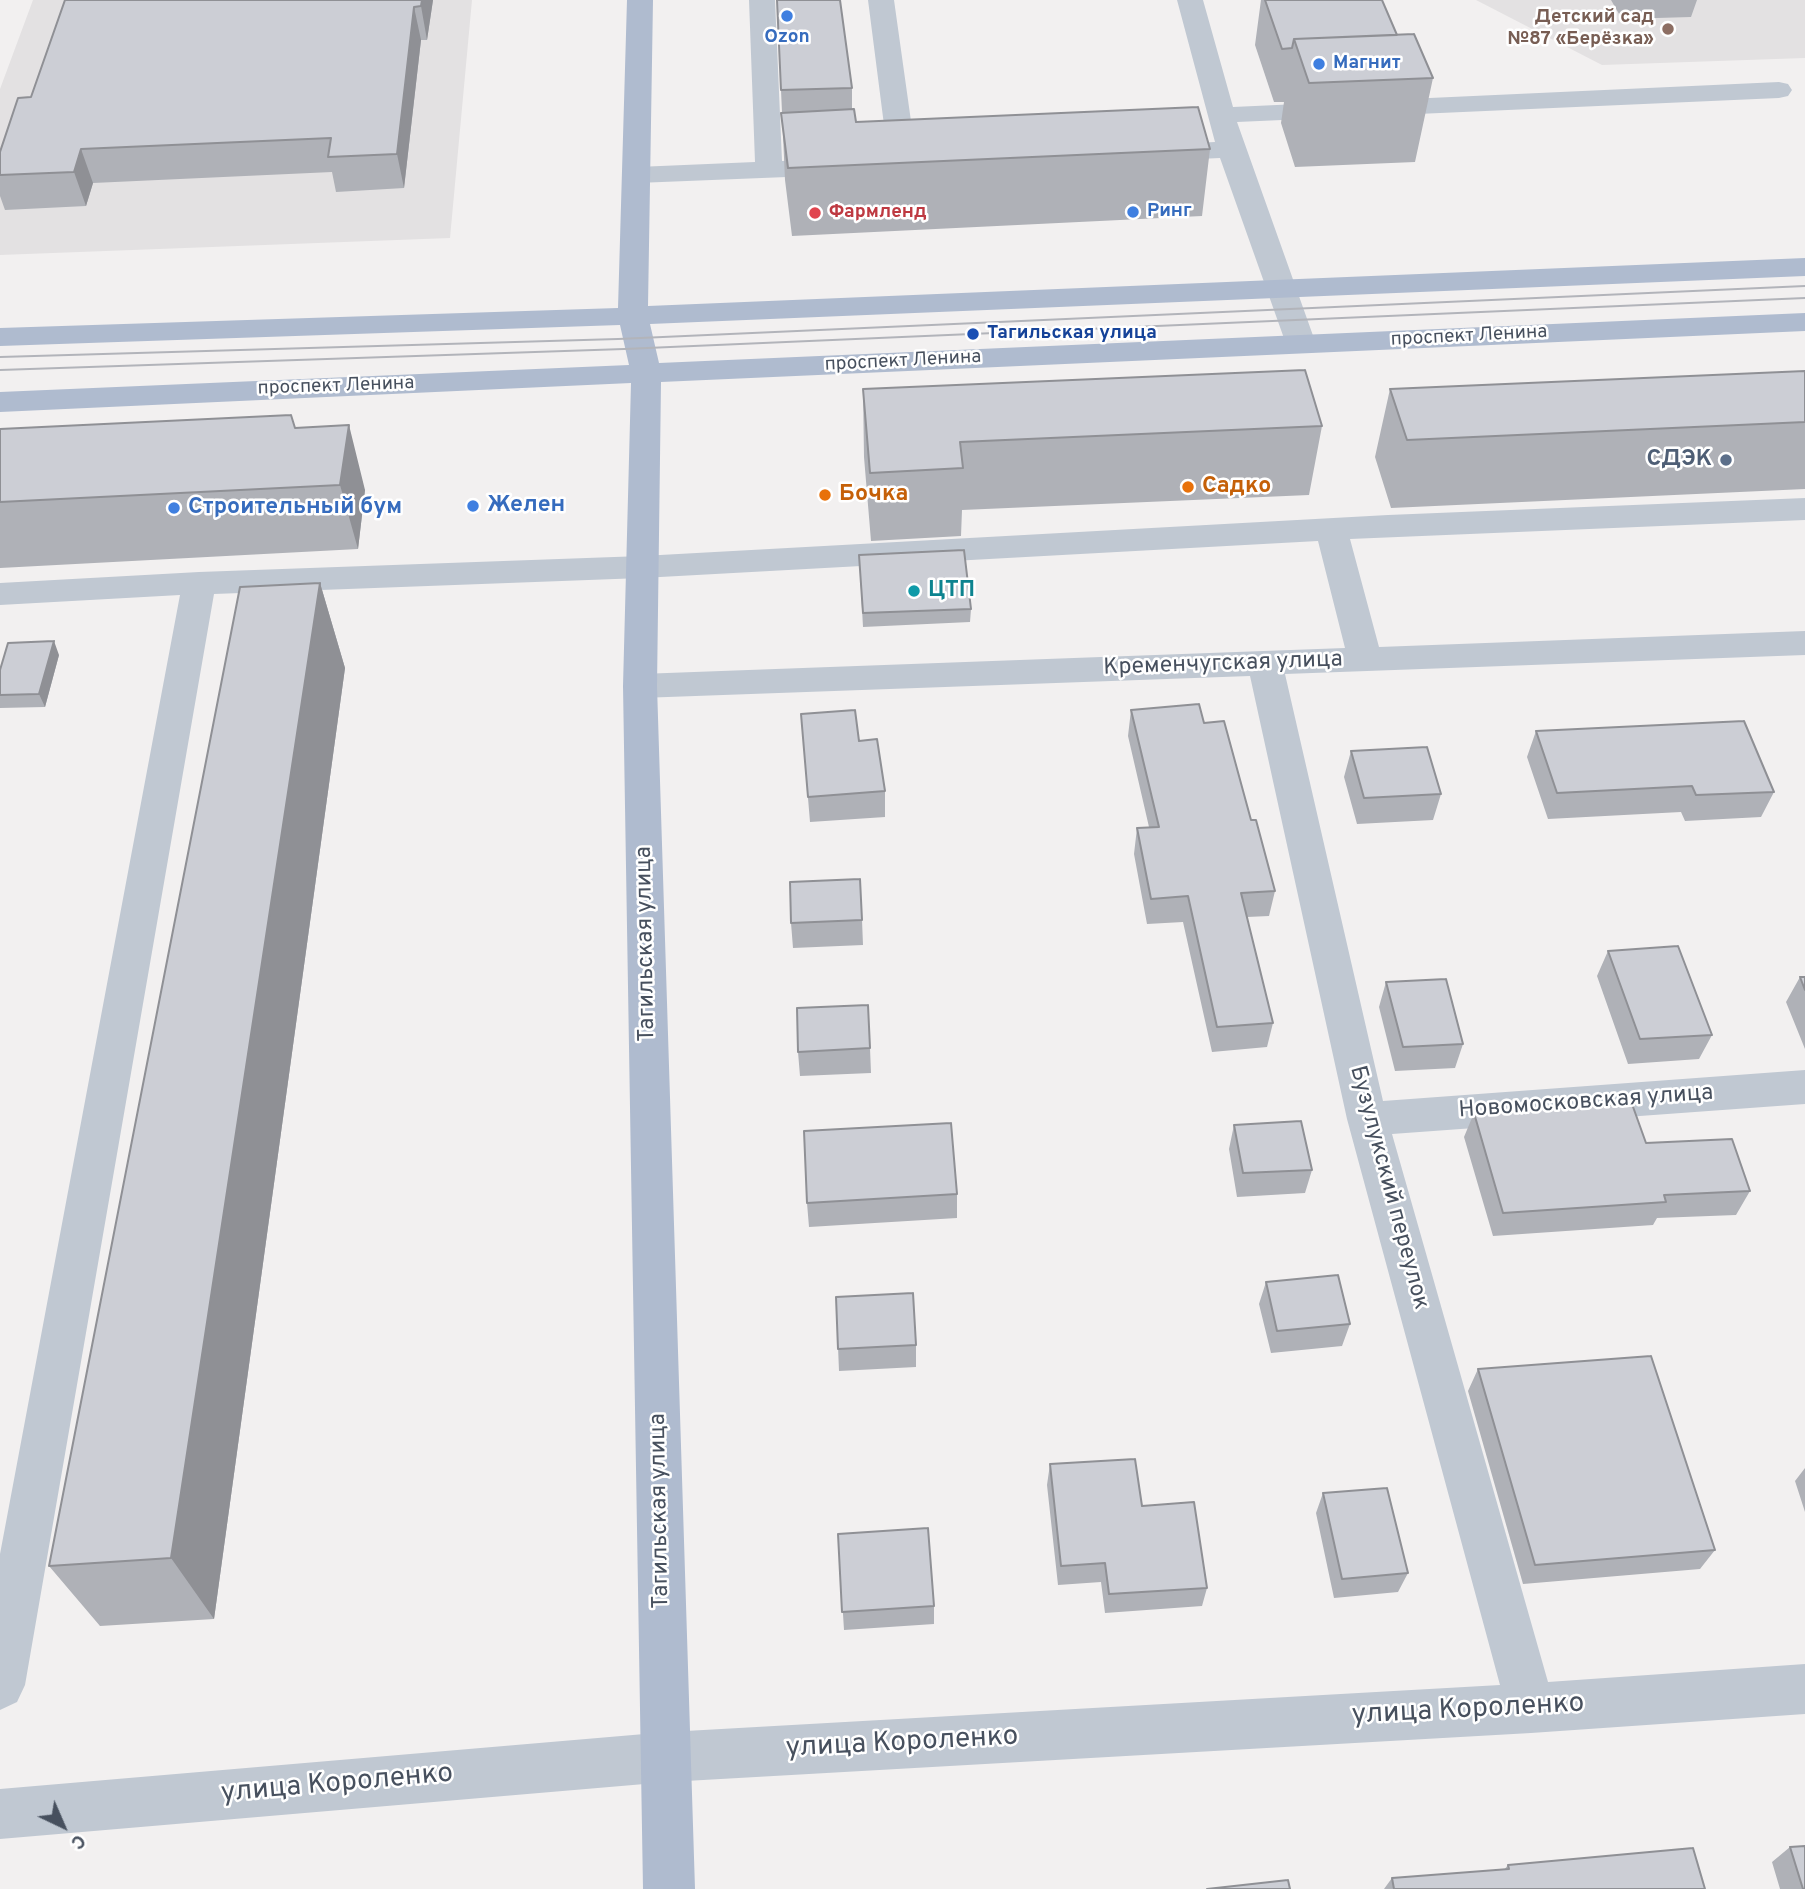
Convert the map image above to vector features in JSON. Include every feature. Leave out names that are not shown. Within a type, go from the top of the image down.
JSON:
[{"type":"main road","name":"Тагильская улица","points":[[640,0],[633,316],[646,372],[640,686],[668,1757],[669,1889]]},
{"type":"main road","points":[[0,337],[633,316],[1805,267]]},
{"type":"main road","name":"проспект Ленина","points":[[0,402],[1805,322]]},
{"type":"street","points":[[762,0],[769,170]]},
{"type":"street","points":[[881,0],[881,165]]},
{"type":"street","points":[[1190,0],[1231,149],[1301,344]]},
{"type":"street","points":[[1222,115],[1779,90]]},
{"type":"street","points":[[1136,154],[1231,149]]},
{"type":"street","points":[[637,175],[931,163]]},
{"type":"street","points":[[0,594],[199,583],[642,567],[1331,529],[1805,509]]},
{"type":"street","points":[[1331,529],[1365,660]]},
{"type":"street","points":[[0,1685],[199,583]]},
{"type":"street","name":"Кременчугская улица","points":[[640,686],[1805,643]]},
{"type":"street","name":"Бузулукский переулок","points":[[1265,664],[1367,1119],[1531,1708]]},
{"type":"street","name":"Новомосковская улица","points":[[1367,1119],[1805,1087]]},
{"type":"street","name":"улица Короленко","points":[[0,1814],[668,1757],[1531,1708],[1805,1689]]},
{"type":"shaded area","points":[[33,0],[472,0],[450,238],[0,255],[0,89]]},
{"type":"shaded area","name":"Детский сад №87 «Берёзка»","points":[[1476,0],[1805,0],[1805,58],[1602,65]]},
{"type":"building","points":[[65,0],[422,0],[421,6],[414,7],[397,154],[328,157],[331,138],[81,149],[74,172],[0,175],[0,152],[18,98],[31,97]]},
{"type":"building","points":[[777,0],[840,0],[852,88],[781,90]]},
{"type":"building","points":[[1265,0],[1382,0],[1397,35],[1294,39],[1292,48],[1282,49]]},
{"type":"building","points":[[1414,34],[1433,78],[1309,83],[1294,39]]},
{"type":"building","points":[[1198,107],[1210,149],[788,168],[781,113],[854,109],[856,122]]},
{"type":"building","points":[[1305,370],[1322,426],[960,442],[963,468],[870,473],[863,389]]},
{"type":"building","points":[[1805,371],[1805,422],[1407,440],[1390,389]]},
{"type":"building","points":[[291,415],[295,428],[349,425],[340,485],[0,502],[0,429]]},
{"type":"building","name":"ЦТП","points":[[964,550],[971,609],[863,613],[859,555]]},
{"type":"building","points":[[320,583],[171,1558],[49,1566],[240,587]]},
{"type":"building","points":[[54,641],[39,694],[0,695],[0,670],[8,643]]},
{"type":"building","points":[[1199,704],[1204,723],[1224,721],[1251,820],[1256,820],[1275,891],[1241,893],[1273,1023],[1217,1027],[1188,896],[1151,899],[1137,828],[1159,827],[1131,710]]},
{"type":"building","points":[[855,710],[859,741],[877,739],[885,791],[808,797],[801,714]]},
{"type":"building","points":[[1744,721],[1774,792],[1696,795],[1692,786],[1557,793],[1536,731]]},
{"type":"building","points":[[1427,747],[1441,794],[1364,798],[1351,751]]},
{"type":"building","points":[[860,879],[862,920],[791,923],[790,882]]},
{"type":"building","points":[[1678,946],[1712,1035],[1640,1039],[1608,951]]},
{"type":"building","points":[[1800,977],[1805,977],[1805,990]]},
{"type":"building","points":[[1446,979],[1463,1044],[1403,1047],[1386,982]]},
{"type":"building","points":[[868,1005],[870,1048],[798,1052],[797,1008]]},
{"type":"building","points":[[1632,1104],[1646,1143],[1732,1139],[1750,1191],[1664,1195],[1666,1202],[1503,1213],[1474,1113]]},
{"type":"building","points":[[1301,1121],[1312,1170],[1243,1173],[1234,1125]]},
{"type":"building","points":[[951,1123],[957,1194],[807,1203],[804,1131]]},
{"type":"building","points":[[1338,1275],[1350,1324],[1277,1331],[1266,1282]]},
{"type":"building","points":[[913,1293],[916,1345],[838,1349],[836,1297]]},
{"type":"building","points":[[1651,1356],[1715,1550],[1535,1565],[1478,1369]]},
{"type":"building","points":[[1135,1459],[1142,1506],[1194,1502],[1207,1588],[1109,1594],[1105,1563],[1061,1566],[1050,1464]]},
{"type":"building","points":[[1387,1488],[1408,1573],[1342,1579],[1323,1493]]},
{"type":"building","points":[[928,1528],[934,1606],[842,1612],[838,1534]]},
{"type":"building","points":[[1805,1846],[1805,1889],[1803,1889],[1790,1847]]},
{"type":"building","points":[[1693,1848],[1705,1889],[1394,1889],[1392,1878],[1509,1869],[1508,1865]]},
{"type":"building","points":[[1288,1880],[1290,1889],[1207,1889]]},
{"type":"tram line","points":[[0,357],[618,339],[1805,286]]},
{"type":"tram line","points":[[0,370],[624,349],[1805,298]]},
{"type":"place","name":"Ozon","points":[[787,16]]},
{"type":"place","name":"Детский сад №87 «Берёзка»","points":[[1668,29]]},
{"type":"place","name":"Магнит","points":[[1319,64]]},
{"type":"place","name":"Ринг","points":[[1133,212]]},
{"type":"place","name":"Фармленд","points":[[815,213]]},
{"type":"place","name":"Тагильская улица","points":[[973,334]]},
{"type":"place","name":"СДЭК","points":[[1726,460]]},
{"type":"place","name":"Садко","points":[[1188,487]]},
{"type":"place","name":"Бочка","points":[[825,495]]},
{"type":"place","name":"Желен","points":[[473,506]]},
{"type":"place","name":"Строительный бум","points":[[174,508]]},
{"type":"place","name":"ЦТП","points":[[914,591]]}]
